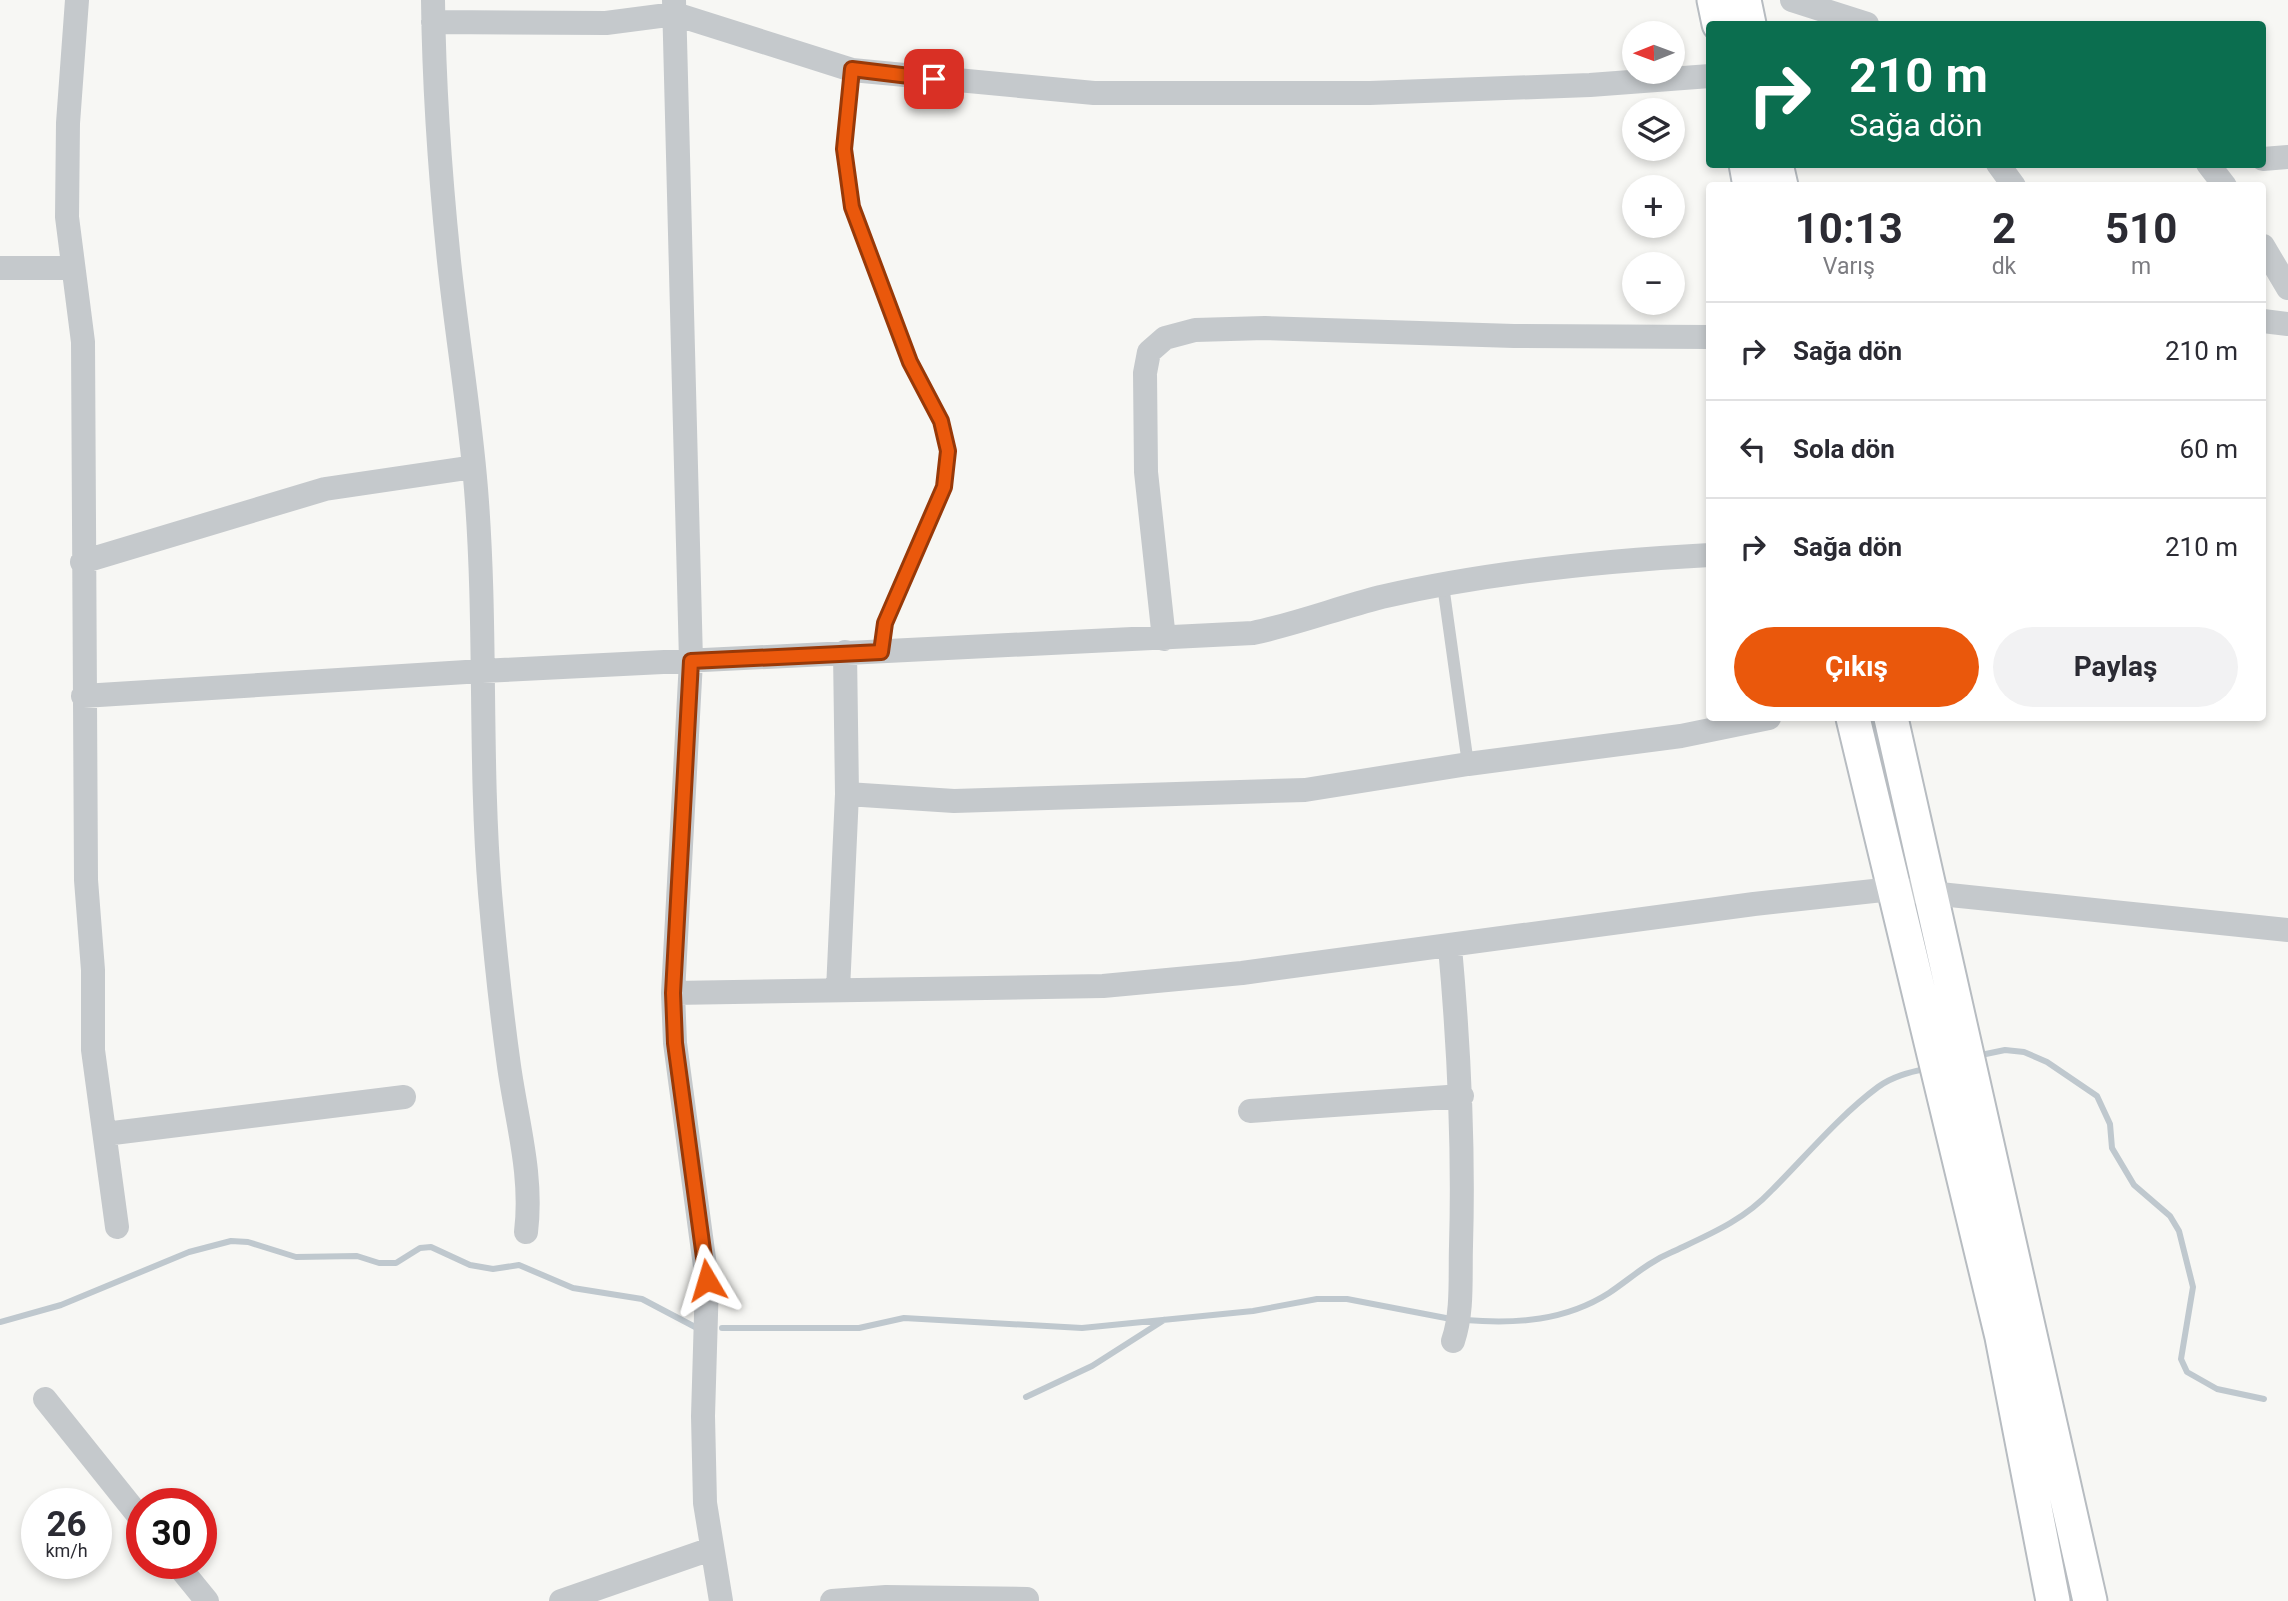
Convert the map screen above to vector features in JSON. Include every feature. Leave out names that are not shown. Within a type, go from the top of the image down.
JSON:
[{"type":"main road","points":[[1714,0],[1718,21]]},
{"type":"main road","points":[[1744,0],[1748,21]]},
{"type":"main road","points":[[1854,721],[1892,889],[1953,1060],[2090,1601]]},
{"type":"main road","points":[[1892,721],[1931,893],[1953,1060],[2002,1337],[2053,1601]]},
{"type":"street","points":[[77,0],[68,122],[67,217],[83,342],[82,562],[86,880],[93,970],[93,1051],[117,1227]]},
{"type":"street","points":[[1793,0],[1858,21]]},
{"type":"street","points":[[674,7],[691,661],[673,993],[675,1043],[707,1280],[703,1416],[705,1503],[721,1601]]},
{"type":"street","points":[[526,1232],[528,1176],[509,1066],[484,814],[482,577],[474,467],[449,261],[433,76],[433,11],[607,23],[674,7],[852,69],[1094,93],[1384,92],[1590,85],[1706,76]]},
{"type":"street","points":[[2266,159],[2288,157]]},
{"type":"street","points":[[2211,168],[2222,182]]},
{"type":"street","points":[[2266,251],[2288,288]]},
{"type":"street","points":[[0,268],[73,268]]},
{"type":"street","points":[[2266,321],[2288,324]]},
{"type":"street","points":[[1164,639],[1146,472],[1145,373],[1149,352],[1165,338],[1195,330],[1265,328],[1514,336],[1706,337]]},
{"type":"street","points":[[82,562],[325,489],[474,467]]},
{"type":"street","points":[[83,696],[482,671],[1164,639],[1266,630],[1380,598],[1443,584],[1603,562],[1706,555]]},
{"type":"street","points":[[838,990],[847,794],[845,652]]},
{"type":"street","points":[[847,794],[954,800],[1305,790],[1468,764],[1681,736],[1754,721]]},
{"type":"street","points":[[673,993],[1102,986],[1242,973],[1754,904],[1892,889],[2288,930]]},
{"type":"street","points":[[1450,947],[1462,1096],[1464,1166],[1456,1327]]},
{"type":"street","points":[[1250,1111],[1462,1096]]},
{"type":"street","points":[[104,1134],[404,1097]]},
{"type":"street","points":[[44,1399],[126,1500]]},
{"type":"street","points":[[561,1601],[711,1549]]},
{"type":"street","points":[[189,1579],[207,1601]]},
{"type":"street","points":[[832,1601],[886,1597],[1027,1599]]},
{"type":"lane","points":[[852,69],[844,149],[852,207],[910,362],[941,421],[948,451],[944,487],[885,623],[881,652]]},
{"type":"lane","points":[[1443,584],[1468,764]]},
{"type":"waterway","points":[[1976,1056],[2005,1050],[2024,1052],[2047,1062],[2097,1096],[2110,1124],[2112,1148],[2134,1185],[2170,1216],[2179,1231],[2193,1287],[2181,1359],[2187,1372],[2217,1389],[2264,1399]]},
{"type":"waterway","points":[[1465,1320],[1522,1321],[1558,1315],[1575,1310],[1609,1293],[1655,1261],[1749,1211],[1864,1098],[1890,1080],[1928,1068]]},
{"type":"waterway","points":[[0,1322],[61,1305],[189,1252],[231,1241],[248,1242],[296,1257],[357,1256],[379,1263],[396,1263],[420,1248],[431,1247],[470,1265],[493,1269],[519,1265],[573,1288],[642,1299],[697,1328]]},
{"type":"waterway","points":[[722,1328],[859,1328],[904,1318],[1082,1328],[1253,1311],[1317,1299],[1347,1299],[1451,1319]]},
{"type":"waterway","points":[[1026,1397],[1092,1366],[1164,1320]]},
{"type":"route","points":[[707,1280],[675,1043],[673,993],[691,661],[881,652],[885,623],[944,487],[948,451],[941,421],[910,362],[852,207],[845,171],[845,126],[852,69],[934,79]]}]
